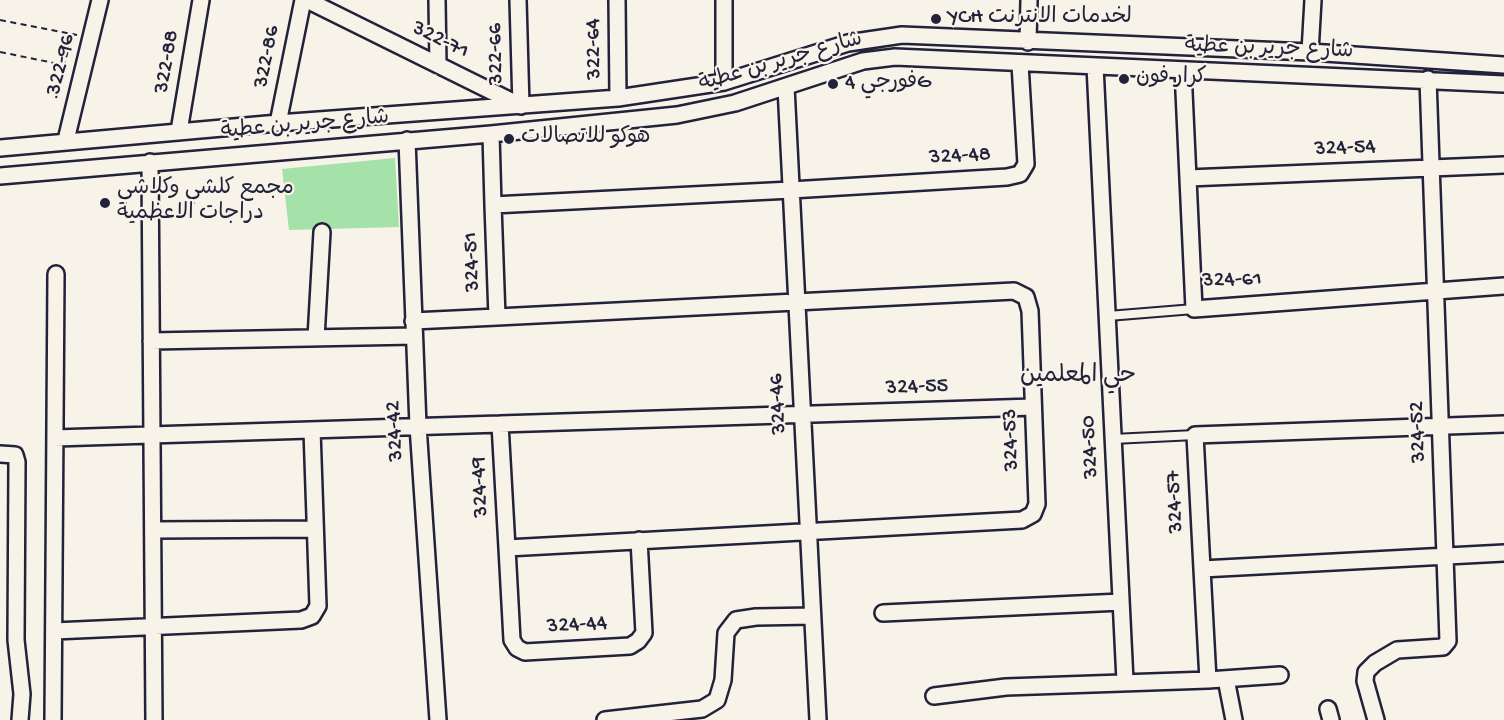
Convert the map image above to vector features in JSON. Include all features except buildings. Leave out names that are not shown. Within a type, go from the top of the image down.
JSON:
[{"type":"street","name":"322-96","points":[[66,140],[100,0]]},
{"type":"street","name":"322-88","points":[[179,131],[201,0]]},
{"type":"street","name":"322-71","points":[[305,0],[521,106]]},
{"type":"street","name":"322-86","points":[[278,123],[305,0]]},
{"type":"street","points":[[437,0],[438,65]]},
{"type":"street","name":"322-66","points":[[518,0],[521,106]]},
{"type":"street","name":"322-64","points":[[617,0],[618,98]]},
{"type":"street","points":[[724,0],[724,82]]},
{"type":"street","points":[[1028,42],[1029,0]]},
{"type":"street","points":[[1310,52],[1312,0]]},
{"type":"street","name":"شارع جرير بن عطية","points":[[0,148],[66,140],[618,98],[724,82],[857,41],[902,35],[1262,52],[1310,52],[1504,65]]},
{"type":"street","points":[[933,58],[934,37]]},
{"type":"street","points":[[1262,52],[1265,72]]},
{"type":"street","name":"شارع جرير بن عطية","points":[[0,176],[491,134],[677,115],[735,104],[863,61],[895,57],[1504,84]]},
{"type":"street","name":"324-48","points":[[791,190],[1008,177],[1020,174],[1026,164],[1020,64]]},
{"type":"street","name":"324-50","points":[[1095,66],[1125,681]]},
{"type":"street","name":"324-61","points":[[1183,70],[1194,309],[1504,286]]},
{"type":"street","name":"324-52","points":[[1376,720],[1365,681],[1366,672],[1375,663],[1397,650],[1443,647],[1448,641],[1428,79]]},
{"type":"street","name":"324-46","points":[[786,87],[818,720]]},
{"type":"street","points":[[577,101],[578,125]]},
{"type":"street","points":[[491,134],[494,205]]},
{"type":"street","name":"324-42","points":[[407,140],[418,426],[438,720]]},
{"type":"street","points":[[150,162],[154,720]]},
{"type":"street","name":"324-54","points":[[1188,178],[1504,165]]},
{"type":"street","name":"324-51","points":[[791,190],[494,205],[497,317],[797,302]]},
{"type":"street","points":[[316,338],[322,232]]},
{"type":"street","points":[[53,720],[56,274]]},
{"type":"street","name":"324-53","points":[[797,302],[1014,291],[1026,297],[1030,311],[1037,504],[1033,514],[1022,520],[808,533]]},
{"type":"street","points":[[413,321],[497,317]]},
{"type":"street","points":[[151,341],[414,336]]},
{"type":"street","name":"324-55","points":[[802,414],[1034,407]]},
{"type":"street","name":"324-49","points":[[802,414],[500,424],[507,548],[808,533]]},
{"type":"street","points":[[55,438],[500,424]]},
{"type":"street","points":[[1195,435],[1504,424]]},
{"type":"street","points":[[54,631],[301,620],[312,616],[318,606],[312,430]]},
{"type":"street","name":"324-57","points":[[1195,435],[1208,680]]},
{"type":"street","points":[[0,454],[15,455],[17,462],[16,640],[22,694],[21,720]]},
{"type":"street","points":[[153,530],[315,529]]},
{"type":"street","name":"324-44","points":[[507,548],[512,640],[517,648],[525,652],[630,646],[638,642],[644,633],[639,540]]},
{"type":"street","points":[[1202,569],[1504,553]]},
{"type":"street","points":[[883,613],[1121,602]]},
{"type":"street","points":[[605,720],[702,709],[717,700],[723,680],[726,633],[736,620],[756,617],[812,616]]},
{"type":"street","points":[[934,696],[1006,687],[1125,681],[1208,680],[1280,675]]},
{"type":"street","points":[[1226,679],[1234,720]]},
{"type":"lane","points":[[1108,316],[1194,309]]},
{"type":"lane","points":[[1113,439],[1195,435]]},
{"type":"path","points":[[0,20],[92,38]]},
{"type":"path","points":[[56,98],[72,34]]},
{"type":"path","points":[[0,52],[64,65]]},
{"type":"green space","points":[[395,158],[399,227],[289,230],[282,169]]},
{"type":"place","name":"YCH لخدمات الانترنت","points":[[936,19]]},
{"type":"place","name":"كرار فون","points":[[1124,79]]},
{"type":"place","name":"فورجي 4G","points":[[833,84]]},
{"type":"place","name":"هوكو للاتصالات","points":[[509,139]]},
{"type":"place","name":"مجمع كلشي وكلاشي دراجات الاعظمية","points":[[105,203]]},
{"type":"district","name":"حي المعلمين","points":[[1078,377]]}]
